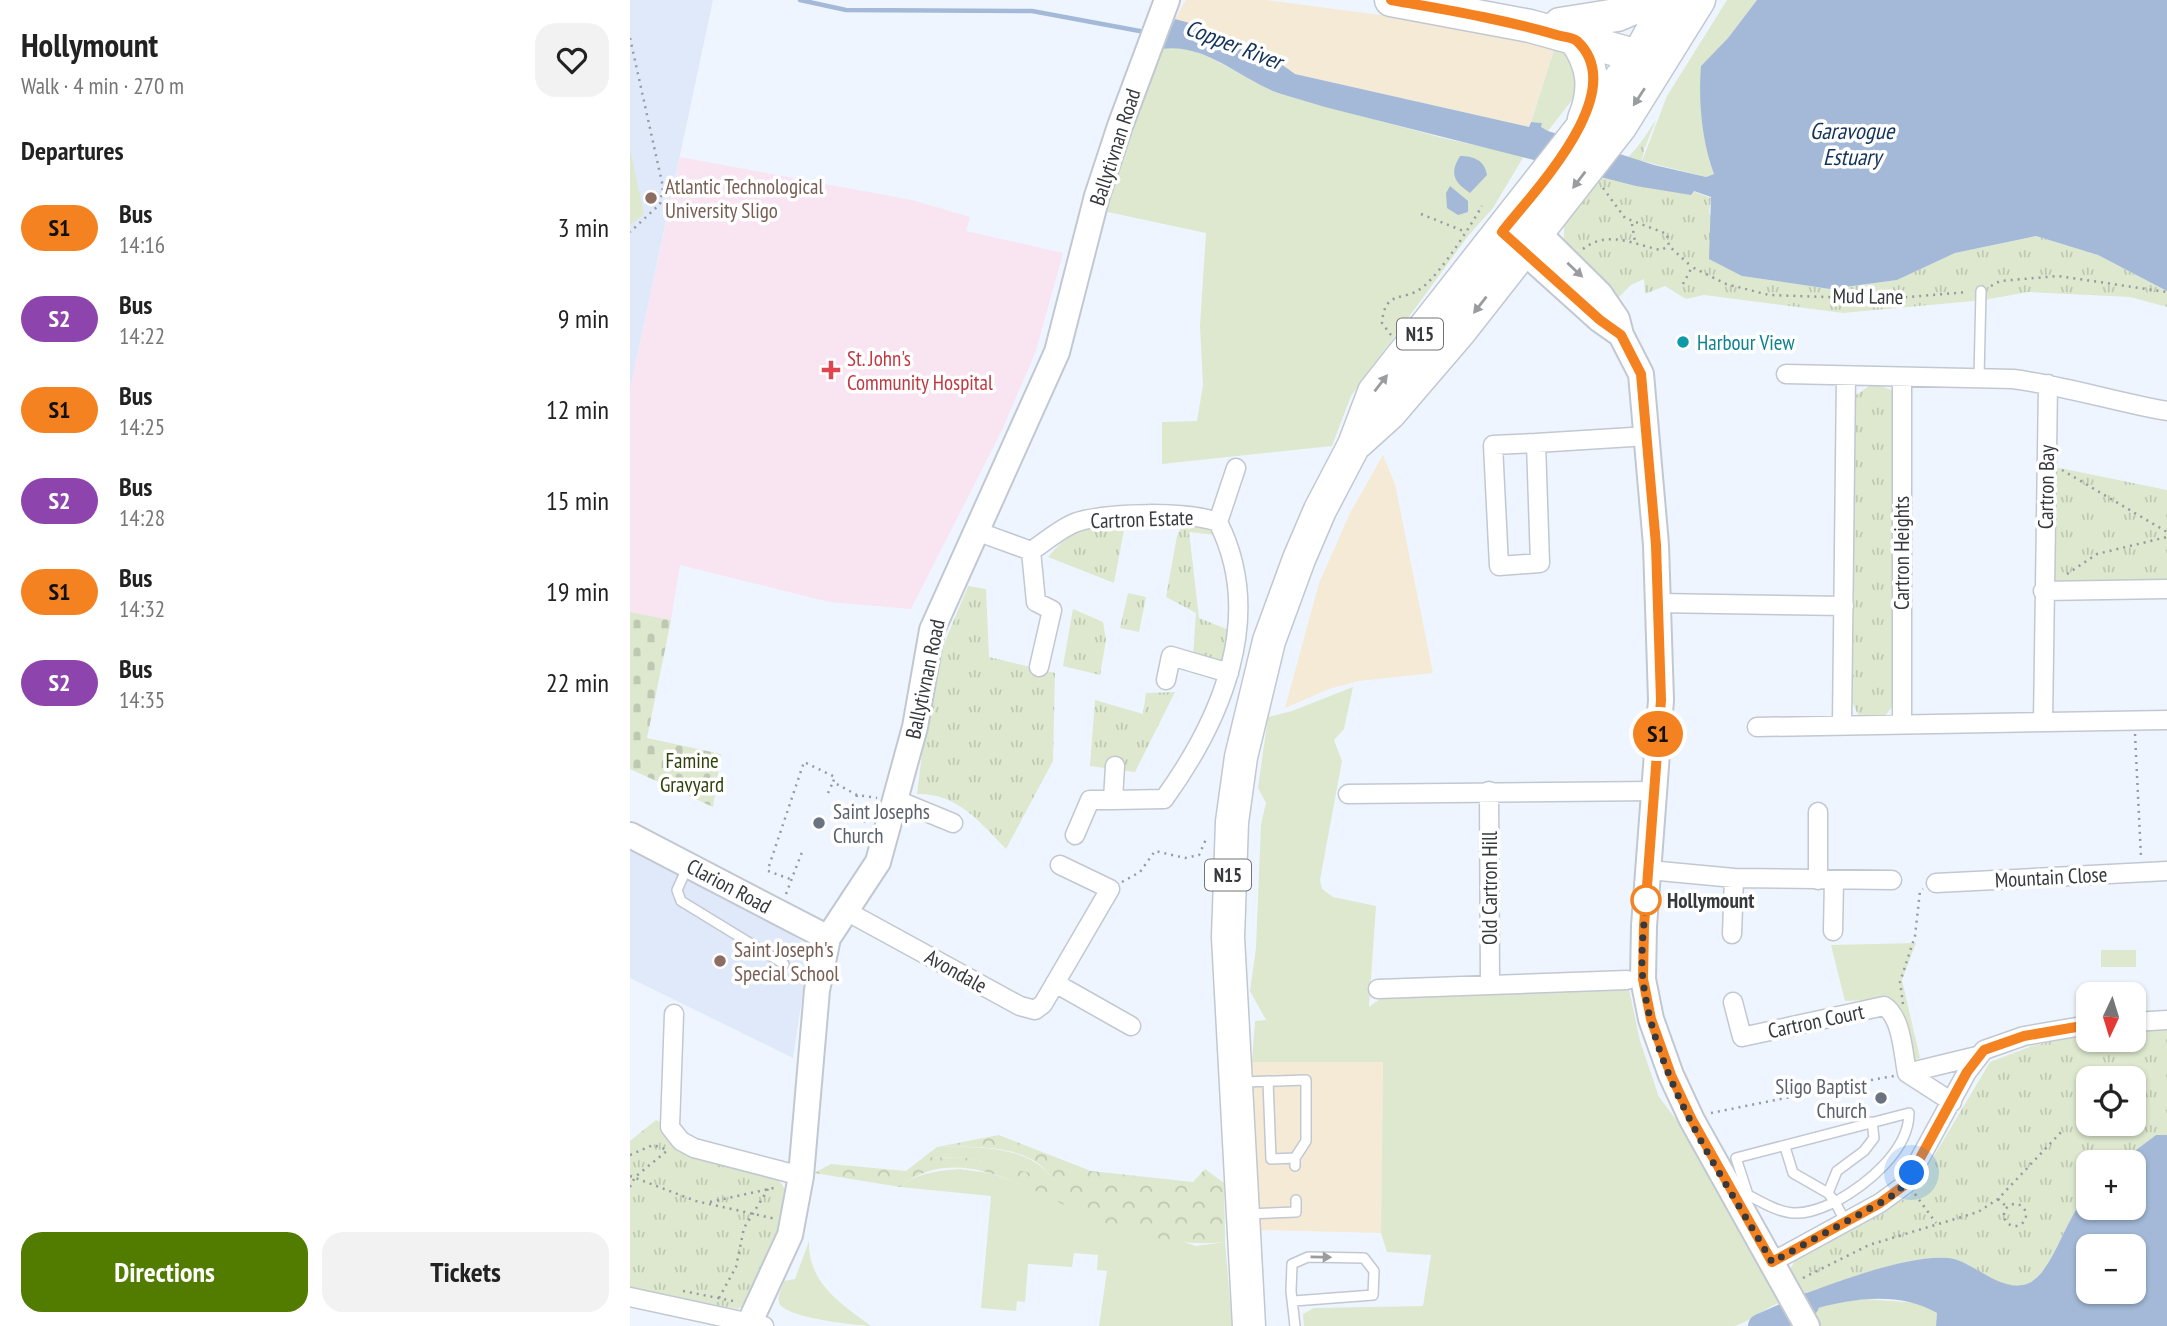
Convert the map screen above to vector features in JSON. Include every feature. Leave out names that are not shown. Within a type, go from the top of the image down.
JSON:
[{"type":"highway","points":[[1391,0],[1583,18],[1653,0]]},
{"type":"highway","points":[[1653,53],[1669,0]]},
{"type":"highway","points":[[1653,53],[1699,0]]},
{"type":"highway","points":[[1583,18],[1653,53]]},
{"type":"highway","points":[[1578,134],[1590,103],[1593,79],[1586,54],[1583,18]]},
{"type":"highway","name":"N15","points":[[1519,232],[1578,134],[1653,53]]},
{"type":"highway","name":"N15","points":[[1249,1326],[1228,923],[1232,822],[1241,757],[1269,641],[1320,510],[1354,445],[1374,392],[1519,232],[1620,127],[1653,53]]},
{"type":"street","name":"Ballytivnan Road","points":[[755,1320],[781,1259],[792,1223],[792,1174],[828,938],[848,912],[878,862],[897,800],[932,630],[1057,352],[1097,195],[1163,10]]},
{"type":"street","points":[[1519,232],[1600,320],[1621,335],[1641,374],[1648,436],[1661,700],[1643,979],[1659,1041],[1692,1120],[1807,1326]]},
{"type":"street","points":[[1786,374],[1902,378],[1979,377],[2048,384],[2167,411]]},
{"type":"street","points":[[1842,724],[1846,376]]},
{"type":"street","name":"Cartron Heights","points":[[1902,378],[1902,724]]},
{"type":"street","name":"Cartron Bay","points":[[2043,722],[2048,384]]},
{"type":"street","points":[[1536,443],[1540,563],[1499,566],[1493,446],[1536,443],[1648,436]]},
{"type":"street","name":"Cartron Estate","points":[[1218,522],[1237,468]]},
{"type":"street","name":"Cartron Estate","points":[[1031,551],[1076,522],[1158,516],[1202,517],[1218,522],[1230,545],[1239,590],[1236,639],[1229,673],[1196,754],[1164,799],[1090,800],[1075,835]]},
{"type":"street","points":[[976,531],[1031,551],[1036,602],[1052,610],[1039,667]]},
{"type":"street","points":[[2043,591],[2167,589]]},
{"type":"street","points":[[1657,603],[1844,606]]},
{"type":"street","points":[[1166,680],[1171,656],[1229,673]]},
{"type":"street","points":[[1757,727],[2167,720]]},
{"type":"street","points":[[1113,800],[1115,766]]},
{"type":"street","name":"Old Cartron Hill","points":[[1489,791],[1490,985]]},
{"type":"street","points":[[1348,794],[1654,791]]},
{"type":"street","points":[[897,800],[953,823]]},
{"type":"street","points":[[1818,812],[1833,931]]},
{"type":"street","name":"Clarion Road","points":[[630,835],[828,938]]},
{"type":"street","points":[[1060,865],[1110,889]]},
{"type":"street","points":[[1648,870],[1734,878],[1892,880]]},
{"type":"street","name":"Mountain Close","points":[[1936,883],[2167,871]]},
{"type":"street","points":[[1731,934],[1734,878]]},
{"type":"street","name":"Avondale","points":[[848,912],[1020,1006],[1035,1010],[1043,1004],[1110,889]]},
{"type":"street","points":[[1378,989],[1627,980]]},
{"type":"street","points":[[1055,983],[1131,1026]]},
{"type":"street","name":"Cartron Court","points":[[1733,1002],[1741,1037],[1884,1006],[1891,1010],[1896,1019],[1907,1073]]},
{"type":"street","points":[[674,1014],[670,1128],[675,1146],[694,1148],[792,1174]]},
{"type":"street","points":[[2146,1021],[2167,1020]]},
{"type":"street","points":[[1772,1262],[1880,1203],[1906,1184],[1977,1056],[1984,1050],[2024,1036],[2076,1027]]},
{"type":"street","points":[[1907,1073],[1977,1056]]},
{"type":"street","points":[[1907,1073],[1952,1101]]},
{"type":"street","points":[[630,1297],[755,1320]]},
{"type":"lane","points":[[1979,377],[1982,291]]},
{"type":"lane","points":[[689,864],[677,890],[681,901],[784,964]]},
{"type":"lane","points":[[1235,1082],[1268,1081],[1306,1080],[1306,1141],[1295,1162],[1271,1159],[1268,1081]]},
{"type":"lane","points":[[1909,1113],[1909,1127],[1887,1162],[1860,1188],[1807,1215],[1776,1210],[1748,1195],[1736,1158],[1785,1147],[1872,1122],[1909,1113]]},
{"type":"lane","points":[[1828,1193],[1837,1171],[1864,1151],[1874,1138],[1872,1122]]},
{"type":"lane","points":[[1785,1147],[1793,1173],[1828,1193],[1845,1221]]},
{"type":"lane","points":[[1242,1214],[1296,1212],[1296,1200]]},
{"type":"lane","points":[[1294,1301],[1373,1295],[1374,1271],[1364,1258],[1308,1257],[1292,1264],[1291,1291],[1295,1326]]},
{"type":"path","points":[[630,38],[663,187],[660,204],[630,232]]},
{"type":"path","points":[[1603,188],[1620,212],[1632,223],[1635,242]]},
{"type":"path","points":[[1399,340],[1388,333],[1382,323],[1384,309],[1391,299],[1422,288],[1466,232],[1482,206]]},
{"type":"path","points":[[1420,214],[1466,232]]},
{"type":"path","name":"Mud Lane","points":[[1632,223],[1663,231],[1667,234],[1669,246],[1692,267],[1726,284],[1769,295],[1884,299],[1982,291],[2000,281],[2058,276],[2167,292]]},
{"type":"path","points":[[1586,246],[1607,239],[1635,242],[1661,250],[1669,246]]},
{"type":"path","points":[[1684,284],[1692,267]]},
{"type":"path","points":[[2046,462],[2167,534]]},
{"type":"path","points":[[2043,591],[2097,554],[2167,534]]},
{"type":"path","points":[[2134,720],[2142,872]]},
{"type":"path","points":[[790,879],[769,868],[804,762],[835,777],[828,793]]},
{"type":"path","points":[[833,782],[857,795],[897,800]]},
{"type":"path","points":[[857,795],[851,815],[887,833]]},
{"type":"path","points":[[1110,889],[1140,872],[1155,850],[1185,858],[1199,855],[1212,827],[1232,822]]},
{"type":"path","points":[[780,912],[802,852]]},
{"type":"path","points":[[1904,1001],[1900,982],[1915,936],[1920,891],[1936,883]]},
{"type":"path","points":[[1871,1080],[1907,1073]]},
{"type":"path","points":[[1692,1120],[1817,1090],[1854,1084]]},
{"type":"path","points":[[1789,1292],[1869,1245],[1978,1212],[1998,1199],[2064,1129]]},
{"type":"path","points":[[630,1155],[653,1145],[675,1146]]},
{"type":"path","points":[[630,1187],[635,1177],[675,1146]]},
{"type":"path","points":[[707,1203],[778,1188],[792,1174]]},
{"type":"path","points":[[630,1176],[707,1203],[792,1223]]},
{"type":"path","points":[[1906,1184],[1937,1224]]},
{"type":"path","points":[[719,1298],[736,1267],[744,1228],[768,1189]]},
{"type":"path","points":[[1998,1199],[2007,1207]]},
{"type":"path","points":[[2018,1204],[2024,1208],[2027,1215],[2024,1223],[2014,1227],[2007,1224],[2004,1214],[2007,1207],[2018,1204]]},
{"type":"path","points":[[679,1290],[719,1298],[755,1320]]},
{"type":"shaded area","name":"Atlantic Technological University Sligo","points":[[630,0],[713,0],[630,390]]},
{"type":"shaded area","points":[[1186,0],[1267,0],[1396,17],[1555,47],[1529,127],[1295,74],[1272,57],[1175,19]]},
{"type":"shaded area","name":"St. John's Community Hospital","points":[[680,157],[912,200],[970,217],[966,231],[1063,253],[1036,351],[1002,430],[911,609],[829,602],[680,565],[671,620],[630,612],[630,390]]},
{"type":"shaded area","points":[[1383,455],[1395,484],[1433,673],[1359,681],[1329,689],[1285,708],[1319,583],[1350,513]]},
{"type":"shaded area","name":"Saint Joseph's Special School","points":[[630,848],[763,915],[801,941],[808,957],[793,1058],[630,978]]},
{"type":"shaded area","points":[[1252,1062],[1383,1062],[1381,1233],[1255,1230]]},
{"type":"green space","points":[[1727,0],[1757,0],[1728,38],[1701,66],[1709,160],[1714,174],[1706,177],[1642,161],[1667,96]]},
{"type":"green space","points":[[1181,46],[1209,57],[1277,93],[1443,138],[1524,156],[1493,208],[1468,236],[1351,396],[1332,446],[1162,464],[1162,422],[1197,421],[1203,385],[1200,326],[1206,233],[1103,211],[1162,49]]},
{"type":"green space","points":[[1555,47],[1575,62],[1576,95],[1548,131],[1541,127],[1542,123],[1531,122]]},
{"type":"green space","points":[[1656,120],[1644,150],[1637,186],[1693,191],[1711,198],[1709,213],[1742,276],[1830,289],[1897,280],[1955,253],[2036,236],[2098,255],[2167,291],[2167,307],[2130,297],[2028,292],[1984,300],[1843,313],[1704,295],[1686,299],[1665,286],[1645,294],[1644,279],[1631,285],[1618,298],[1565,247],[1567,215],[1583,193],[1634,151]]},
{"type":"green space","points":[[630,149],[644,214],[630,225]]},
{"type":"green space","points":[[1877,385],[1892,390],[1897,396],[1896,701],[1883,719],[1859,717],[1850,697],[1856,395],[1869,386]]},
{"type":"green space","points":[[2055,467],[2167,490],[2167,582],[2051,585]]},
{"type":"green space","points":[[1185,520],[1208,524],[1215,535],[1189,532],[1199,618],[1229,630],[1222,665],[1193,656],[1196,613],[1166,597],[1177,536]]},
{"type":"green space","points":[[1109,524],[1125,525],[1114,583],[1048,557],[1061,543],[1075,534]]},
{"type":"green space","points":[[968,586],[986,589],[989,657],[1055,673],[1053,761],[1006,849],[977,819],[956,804],[944,798],[917,794],[932,673]]},
{"type":"green space","points":[[1128,593],[1146,597],[1139,632],[1120,628]]},
{"type":"green space","points":[[1073,609],[1103,622],[1106,640],[1100,675],[1063,666]]},
{"type":"green space","name":"Famine Gravyard","points":[[630,612],[671,620],[647,738],[721,754],[713,807],[630,769]]},
{"type":"green space","points":[[1353,687],[1344,729],[1334,740],[1342,761],[1320,880],[1322,889],[1333,897],[1376,906],[1369,1007],[1381,998],[1629,989],[1640,1041],[1659,1097],[1685,1131],[1784,1301],[1735,1326],[1304,1326],[1303,1314],[1314,1308],[1423,1306],[1431,1255],[1387,1252],[1381,1233],[1383,1062],[1252,1062],[1255,1021],[1266,1020],[1250,991],[1256,948],[1261,824],[1266,803],[1258,788],[1268,717],[1292,711]]},
{"type":"green space","points":[[1175,692],[1135,772],[1090,766],[1095,700],[1143,714],[1146,693]]},
{"type":"green space","points":[[1916,943],[1902,980],[1920,1058],[1915,1060],[1910,1055],[1899,1007],[1889,999],[1845,1001],[1831,945]]},
{"type":"green space","points":[[2101,950],[2136,950],[2136,967],[2101,967]]},
{"type":"green space","points":[[2167,1029],[2167,1135],[2156,1135],[2136,1150],[2076,1150],[2076,1210],[2046,1267],[2029,1283],[2008,1285],[1958,1260],[1932,1258],[1874,1270],[1801,1295],[1788,1273],[1797,1257],[1910,1196],[1990,1062],[2032,1046],[2076,1037],[2076,1052],[2146,1052],[2146,1030]]},
{"type":"green space","points":[[656,1120],[662,1123],[672,1140],[686,1151],[758,1169],[773,1176],[785,1189],[782,1219],[772,1248],[746,1304],[738,1309],[630,1289],[630,1141]]},
{"type":"green space","points":[[999,1135],[1091,1171],[1193,1182],[1205,1169],[1224,1183],[1225,1242],[1175,1241],[1126,1230],[1095,1219],[1024,1186],[973,1169],[948,1168],[923,1173],[900,1187],[814,1173],[831,1164],[906,1171],[924,1157],[967,1158],[1052,1178],[1030,1158],[1015,1153],[1000,1149],[937,1147]]},
{"type":"green space","points":[[937,1147],[984,1148],[1015,1153],[1030,1159],[1053,1179],[967,1158],[924,1157]]},
{"type":"green space","points":[[959,1169],[989,1173],[1036,1189],[1058,1201],[1196,1246],[1225,1242],[1232,1326],[1099,1326],[1107,1271],[1097,1270],[1098,1255],[1074,1253],[1072,1267],[1028,1264],[1025,1302],[1017,1301],[1016,1311],[981,1308],[991,1196],[900,1187],[920,1176]]},
{"type":"green space","points":[[809,1241],[814,1269],[828,1291],[871,1326],[807,1317],[784,1308],[779,1303],[784,1281],[795,1279]]},
{"type":"green space","points":[[1865,1299],[1919,1303],[1937,1313],[1936,1326],[1819,1326],[1811,1310],[1839,1302]]},
{"type":"water","name":"Garavogue Estuary","points":[[1757,0],[2167,0],[2167,291],[2098,255],[2036,236],[1955,253],[1897,280],[1830,289],[1742,276],[1709,259],[1711,197],[1694,191],[1691,195],[1636,186],[1325,107],[1278,93],[1193,51],[1162,49],[1175,19],[1238,40],[1295,74],[1529,127],[1531,122],[1542,123],[1541,127],[1548,131],[1654,165],[1706,177],[1714,174],[1702,121],[1701,66],[1728,38]]},
{"type":"water","points":[[1460,156],[1478,160],[1486,170],[1487,175],[1470,193],[1455,177]]},
{"type":"water","points":[[1450,186],[1468,201],[1468,212],[1458,215],[1447,208],[1446,193]]},
{"type":"water","points":[[2156,1135],[2167,1135],[2167,1326],[1936,1326],[1937,1313],[1907,1302],[1891,1299],[1859,1300],[1811,1310],[1801,1295],[1874,1270],[1931,1258],[1958,1260],[2008,1284],[2029,1283],[2046,1267],[2076,1210],[2076,1220],[2146,1220],[2146,1150],[2136,1150]]},
{"type":"waterway","name":"Copper River","points":[[800,0],[846,10],[1032,11],[1145,32]]},
{"type":"waterway","points":[[1760,1326],[1807,1305]]},
{"type":"waterway","points":[[1784,1315],[1784,1326]]},
{"type":"bus line","name":"S1","points":[[1391,0],[1530,26],[1575,39],[1586,54],[1593,79],[1590,103],[1578,134],[1502,232],[1600,320],[1621,335],[1641,374],[1656,545],[1661,700],[1644,926],[1643,979],[1651,1019],[1671,1075],[1692,1120],[1772,1262],[1898,1192],[1921,1160],[1967,1072],[1984,1050],[2024,1036],[2076,1027]]},
{"type":"place","name":"Atlantic Technological University Sligo","points":[[651,198]]},
{"type":"place","name":"Harbour View","points":[[1683,342]]},
{"type":"place","name":"St. John's Community Hospital","points":[[831,370]]},
{"type":"place","name":"Saint Josephs Church","points":[[819,823]]},
{"type":"place","name":"Hollymount","points":[[1646,900]]},
{"type":"place","name":"Saint Joseph's Special School","points":[[720,961]]},
{"type":"place","name":"Sligo Baptist Church","points":[[1881,1098]]},
{"type":"route","points":[[1646,900],[1643,979],[1651,1019],[1671,1075],[1692,1120],[1772,1262],[1898,1192],[1912,1173]]}]
